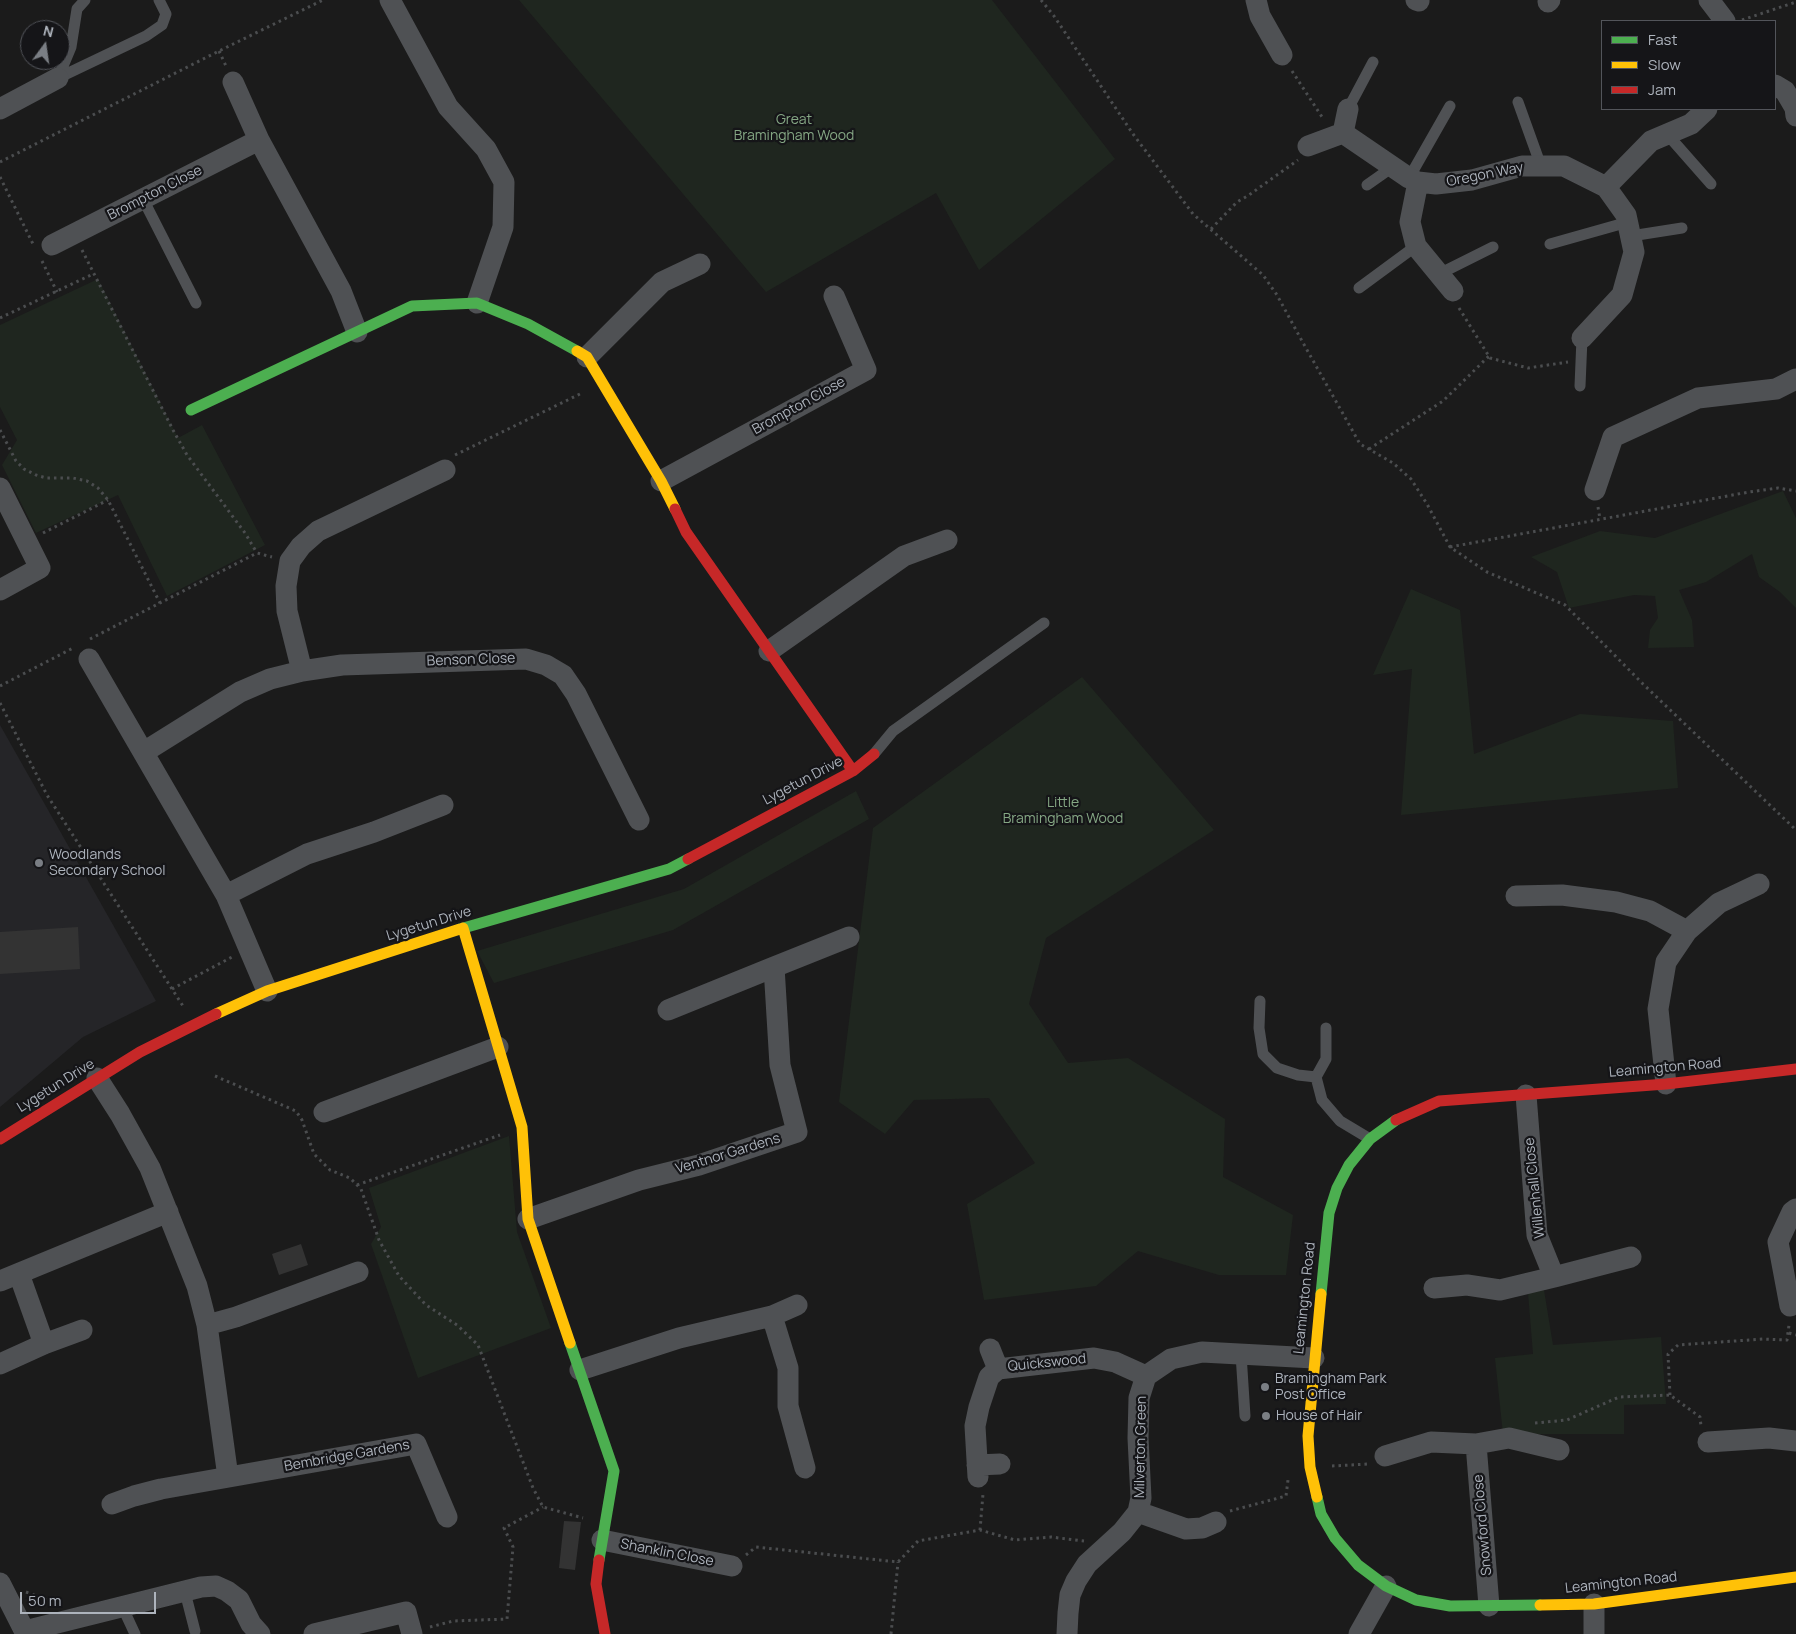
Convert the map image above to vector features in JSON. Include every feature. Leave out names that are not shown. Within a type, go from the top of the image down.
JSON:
[{"type":"street","points":[[390,0],[448,107],[486,149],[504,182],[502,227],[477,302]]},
{"type":"street","points":[[1256,0],[1260,16],[1282,55]]},
{"type":"street","points":[[1709,0],[1724,20]]},
{"type":"street","points":[[0,109],[58,78]]},
{"type":"street","points":[[233,82],[259,140],[341,292],[357,332]]},
{"type":"street","points":[[1776,86],[1785,92],[1795,108],[1796,116]]},
{"type":"street","points":[[1308,146],[1339,134],[1348,109]]},
{"type":"street","points":[[1582,338],[1622,295],[1634,252],[1626,215],[1606,187],[1651,141],[1691,124],[1706,110]]},
{"type":"street","name":"Oregon Way","points":[[1339,134],[1407,175],[1436,184],[1463,181],[1522,166],[1564,166],[1606,187]]},
{"type":"street","name":"Brompton Close","points":[[43,252],[74,234],[259,140]]},
{"type":"street","points":[[1407,175],[1410,222],[1416,246],[1452,291]]},
{"type":"street","points":[[587,358],[662,282],[700,264]]},
{"type":"street","name":"Brompton Close","points":[[661,481],[866,370],[834,296]]},
{"type":"street","points":[[191,410],[412,306],[477,302],[528,324],[587,358],[661,481],[686,532],[853,771]]},
{"type":"street","points":[[1595,490],[1613,436],[1698,398],[1776,389],[1796,379]]},
{"type":"street","points":[[302,671],[287,611],[286,586],[290,561],[301,546],[318,531],[445,470]]},
{"type":"street","points":[[0,488],[40,568],[0,590]]},
{"type":"street","points":[[769,651],[904,556],[947,540]]},
{"type":"street","points":[[85,648],[226,895],[267,991]]},
{"type":"street","name":"Benson Close","points":[[144,752],[240,692],[270,679],[302,671],[342,665],[526,658],[546,665],[563,675],[576,694],[639,820]]},
{"type":"street","name":"Lygetun Drive","points":[[0,1139],[140,1052],[174,1034],[267,991],[463,928],[668,869],[853,771],[874,754]]},
{"type":"street","points":[[226,895],[308,854],[374,832],[443,804]]},
{"type":"street","points":[[1666,1084],[1658,1008],[1666,962],[1687,931],[1719,903],[1759,884]]},
{"type":"street","points":[[1516,896],[1562,895],[1616,902],[1650,911],[1687,931]]},
{"type":"street","points":[[463,928],[522,1127],[528,1219],[614,1471],[596,1584],[605,1634]]},
{"type":"street","points":[[668,1010],[849,937]]},
{"type":"street","name":"Ventnor Gardens","points":[[528,1219],[639,1180],[699,1165],[797,1132],[780,1065],[774,967]]},
{"type":"street","points":[[324,1112],[498,1047]]},
{"type":"street","name":"Leamington Road","points":[[1796,1069],[1666,1084],[1440,1101],[1396,1120],[1370,1139],[1345,1173],[1337,1188],[1329,1212],[1308,1436],[1310,1467],[1320,1514],[1335,1538],[1358,1565],[1386,1586],[1416,1600],[1450,1606],[1594,1604],[1796,1577]]},
{"type":"street","points":[[97,1078],[120,1114],[150,1168],[197,1286],[207,1325],[228,1477]]},
{"type":"street","name":"Willenhall Close","points":[[1526,1094],[1537,1235],[1554,1277]]},
{"type":"street","points":[[1790,1306],[1778,1242],[1792,1212],[1796,1209]]},
{"type":"street","points":[[44,1344],[10,1278],[140,1222],[168,1212]]},
{"type":"street","points":[[1434,1288],[1467,1285],[1500,1290],[1631,1257]]},
{"type":"street","points":[[207,1325],[236,1317],[358,1272]]},
{"type":"street","points":[[580,1370],[679,1338],[772,1316],[797,1305]]},
{"type":"street","points":[[772,1316],[788,1368],[788,1406],[805,1468]]},
{"type":"street","points":[[0,1364],[44,1344],[82,1330]]},
{"type":"street","points":[[990,1349],[998,1369]]},
{"type":"street","name":"Milverton Green","points":[[1067,1634],[1070,1595],[1076,1581],[1087,1564],[1122,1532],[1138,1512],[1141,1498],[1138,1438],[1139,1398],[1146,1376],[1171,1359],[1202,1352],[1314,1358]]},
{"type":"street","name":"Quickswood","points":[[978,1471],[975,1426],[989,1377],[998,1369],[1094,1358],[1115,1362],[1146,1376]]},
{"type":"street","points":[[1385,1456],[1431,1442],[1476,1444],[1509,1438],[1559,1450]]},
{"type":"street","points":[[1708,1442],[1769,1438],[1796,1441]]},
{"type":"street","name":"Bembridge Gardens","points":[[112,1504],[161,1489],[416,1444],[447,1517]]},
{"type":"street","name":"Snowford Close","points":[[1476,1444],[1489,1606]]},
{"type":"street","points":[[978,1471],[1000,1464]]},
{"type":"street","name":"Milverton Green","points":[[1138,1512],[1186,1528],[1202,1528],[1216,1522]]},
{"type":"street","name":"Shanklin Close","points":[[603,1532],[732,1566]]},
{"type":"street","points":[[9,1586],[25,1633],[122,1606],[201,1587],[216,1586],[228,1591],[239,1600],[251,1624],[260,1634]]},
{"type":"street","points":[[1359,1634],[1386,1586]]},
{"type":"street","points":[[1594,1604],[1594,1634]]},
{"type":"street","points":[[314,1634],[406,1612],[412,1633]]},
{"type":"lane","points":[[58,78],[71,47],[77,8],[85,0]]},
{"type":"lane","points":[[58,78],[146,36],[162,25],[166,14],[159,0]]},
{"type":"lane","points":[[1348,109],[1373,62]]},
{"type":"lane","points":[[1518,102],[1541,166]]},
{"type":"lane","points":[[1367,185],[1407,175],[1450,106]]},
{"type":"lane","points":[[1667,134],[1711,184]]},
{"type":"lane","points":[[143,199],[196,303]]},
{"type":"lane","points":[[1550,244],[1629,229],[1682,228]]},
{"type":"lane","points":[[1360,288],[1416,246]]},
{"type":"lane","points":[[1439,274],[1492,247]]},
{"type":"lane","points":[[1580,386],[1582,338]]},
{"type":"lane","points":[[874,754],[893,731],[1044,623]]},
{"type":"lane","points":[[1260,1001],[1259,1028],[1263,1054],[1277,1068],[1298,1075],[1316,1077]]},
{"type":"lane","points":[[1326,1028],[1326,1059],[1316,1077],[1322,1100],[1340,1121],[1370,1139]]},
{"type":"lane","points":[[1241,1354],[1245,1416]]},
{"type":"lane","points":[[185,1592],[195,1631]]},
{"type":"lane","points":[[122,1606],[135,1634]]},
{"type":"path","points":[[0,162],[219,50],[323,0]]},
{"type":"path","points":[[1041,0],[1054,16],[1133,134],[1193,214],[1263,276],[1277,295],[1360,444],[1393,463],[1411,479],[1450,547],[1487,572],[1565,606],[1643,684],[1796,830]]},
{"type":"path","points":[[1741,20],[1796,2]]},
{"type":"path","points":[[1282,55],[1339,134]]},
{"type":"path","points":[[1211,229],[1237,202],[1304,155],[1308,146]]},
{"type":"path","points":[[0,177],[43,252],[57,292]]},
{"type":"path","points":[[74,234],[187,455],[245,533],[257,553]]},
{"type":"path","points":[[0,318],[93,274]]},
{"type":"path","points":[[1452,291],[1459,309],[1490,358],[1528,368],[1581,360]]},
{"type":"path","points":[[1369,449],[1442,401],[1489,356]]},
{"type":"path","points":[[445,470],[455,455],[602,383]]},
{"type":"path","points":[[0,430],[16,461],[24,469],[46,478],[73,478],[87,481],[98,488],[108,500],[160,603]]},
{"type":"path","points":[[1450,547],[1749,492],[1778,488],[1796,491]]},
{"type":"path","points":[[27,542],[108,500]]},
{"type":"path","points":[[0,686],[85,648],[160,603],[257,553],[290,561]]},
{"type":"path","points":[[0,703],[47,796],[183,1007]]},
{"type":"path","points":[[172,989],[248,949]]},
{"type":"path","points":[[215,1076],[296,1111],[302,1120],[314,1154],[330,1170],[350,1178],[361,1190],[379,1240],[399,1276],[426,1305],[457,1325],[478,1345],[533,1488],[543,1507],[603,1532]]},
{"type":"path","points":[[357,1186],[522,1127]]},
{"type":"path","points":[[1670,1395],[1668,1354],[1678,1344],[1763,1339],[1787,1340],[1790,1306]]},
{"type":"path","points":[[1789,1333],[1796,1335]]},
{"type":"path","points":[[1530,1424],[1567,1420],[1619,1397],[1670,1395],[1700,1417],[1702,1433],[1708,1442]]},
{"type":"path","points":[[978,1471],[982,1483],[980,1530]]},
{"type":"path","points":[[412,1633],[453,1621],[507,1619],[513,1548],[504,1528],[543,1507]]},
{"type":"path","points":[[891,1634],[898,1562],[918,1541],[980,1530],[1015,1540],[1051,1537],[1107,1544]]},
{"type":"path","points":[[732,1566],[756,1547],[898,1562]]},
{"type":"path","points":[[9,1586],[63,1606]]},
{"type":"shaded area","name":"Woodlands Secondary School","points":[[0,725],[156,1001],[83,1037],[0,1107]]},
{"type":"green space","name":"Great Bramingham Wood","points":[[519,0],[992,0],[1115,159],[979,270],[936,193],[766,292]]},
{"type":"green space","points":[[98,279],[178,438],[202,425],[265,545],[167,596],[118,495],[36,533],[2,465],[17,440],[0,407],[0,325]]},
{"type":"green space","points":[[1783,491],[1796,518],[1796,608],[1780,592],[1759,577],[1752,554],[1706,582],[1679,590],[1692,620],[1694,647],[1648,648],[1650,630],[1658,618],[1655,596],[1634,595],[1569,608],[1557,572],[1531,557],[1600,531],[1655,538]]},
{"type":"green space","points":[[1411,589],[1460,610],[1474,754],[1580,714],[1673,721],[1678,788],[1401,815],[1412,669],[1373,675]]},
{"type":"green space","name":"Little Bramingham Wood","points":[[1082,677],[1214,830],[1046,938],[1029,1004],[1068,1063],[1128,1058],[1225,1119],[1223,1177],[1293,1215],[1286,1275],[1219,1275],[1138,1251],[1096,1286],[984,1300],[967,1204],[1035,1163],[989,1098],[914,1100],[885,1134],[839,1102],[873,828]]},
{"type":"green space","points":[[856,791],[869,819],[673,930],[494,983],[477,951],[684,889]]},
{"type":"green space","points":[[509,1136],[517,1232],[551,1328],[418,1378],[371,1244],[381,1227],[369,1188]]},
{"type":"green space","points":[[1544,1290],[1553,1345],[1661,1337],[1666,1404],[1624,1405],[1624,1434],[1503,1434],[1495,1358],[1533,1354],[1528,1293]]},
{"type":"building","points":[[78,927],[80,969],[0,974],[0,932]]},
{"type":"building","points":[[301,1244],[308,1265],[279,1275],[272,1254]]},
{"type":"building","points":[[564,1521],[581,1522],[575,1570],[559,1568]]},
{"type":"traffic: fast","points":[[191,410],[412,306],[477,303],[528,324],[577,351]]},
{"type":"traffic: fast","points":[[460,929],[669,869],[688,859]]},
{"type":"traffic: fast","points":[[1321,1294],[1329,1213],[1337,1188],[1349,1165],[1370,1139],[1396,1120]]},
{"type":"traffic: fast","points":[[570,1343],[614,1471],[599,1560]]},
{"type":"traffic: fast","points":[[1317,1497],[1321,1514],[1335,1538],[1358,1565],[1386,1586],[1416,1600],[1450,1606],[1540,1605]]},
{"type":"traffic: slow","points":[[577,351],[587,357],[661,481],[675,509]]},
{"type":"traffic: slow","points":[[463,928],[522,1127],[528,1219],[570,1343]]},
{"type":"traffic: slow","points":[[216,1014],[267,991],[460,929]]},
{"type":"traffic: slow","points":[[1317,1497],[1310,1467],[1308,1436],[1321,1294]]},
{"type":"traffic: slow","points":[[1540,1605],[1594,1604],[1796,1577]]},
{"type":"traffic: jam","points":[[675,509],[686,532],[853,771]]},
{"type":"traffic: jam","points":[[688,859],[853,771],[874,754]]},
{"type":"traffic: jam","points":[[0,1139],[140,1052],[216,1014]]},
{"type":"traffic: jam","points":[[1396,1120],[1439,1101],[1666,1084],[1796,1069]]},
{"type":"traffic: jam","points":[[599,1560],[596,1584],[605,1634]]},
{"type":"place","name":"Woodlands Secondary School","points":[[39,863]]},
{"type":"place","name":"Bramingham Park Post Office","points":[[1265,1387]]},
{"type":"place","name":"House of Hair","points":[[1266,1416]]}]
